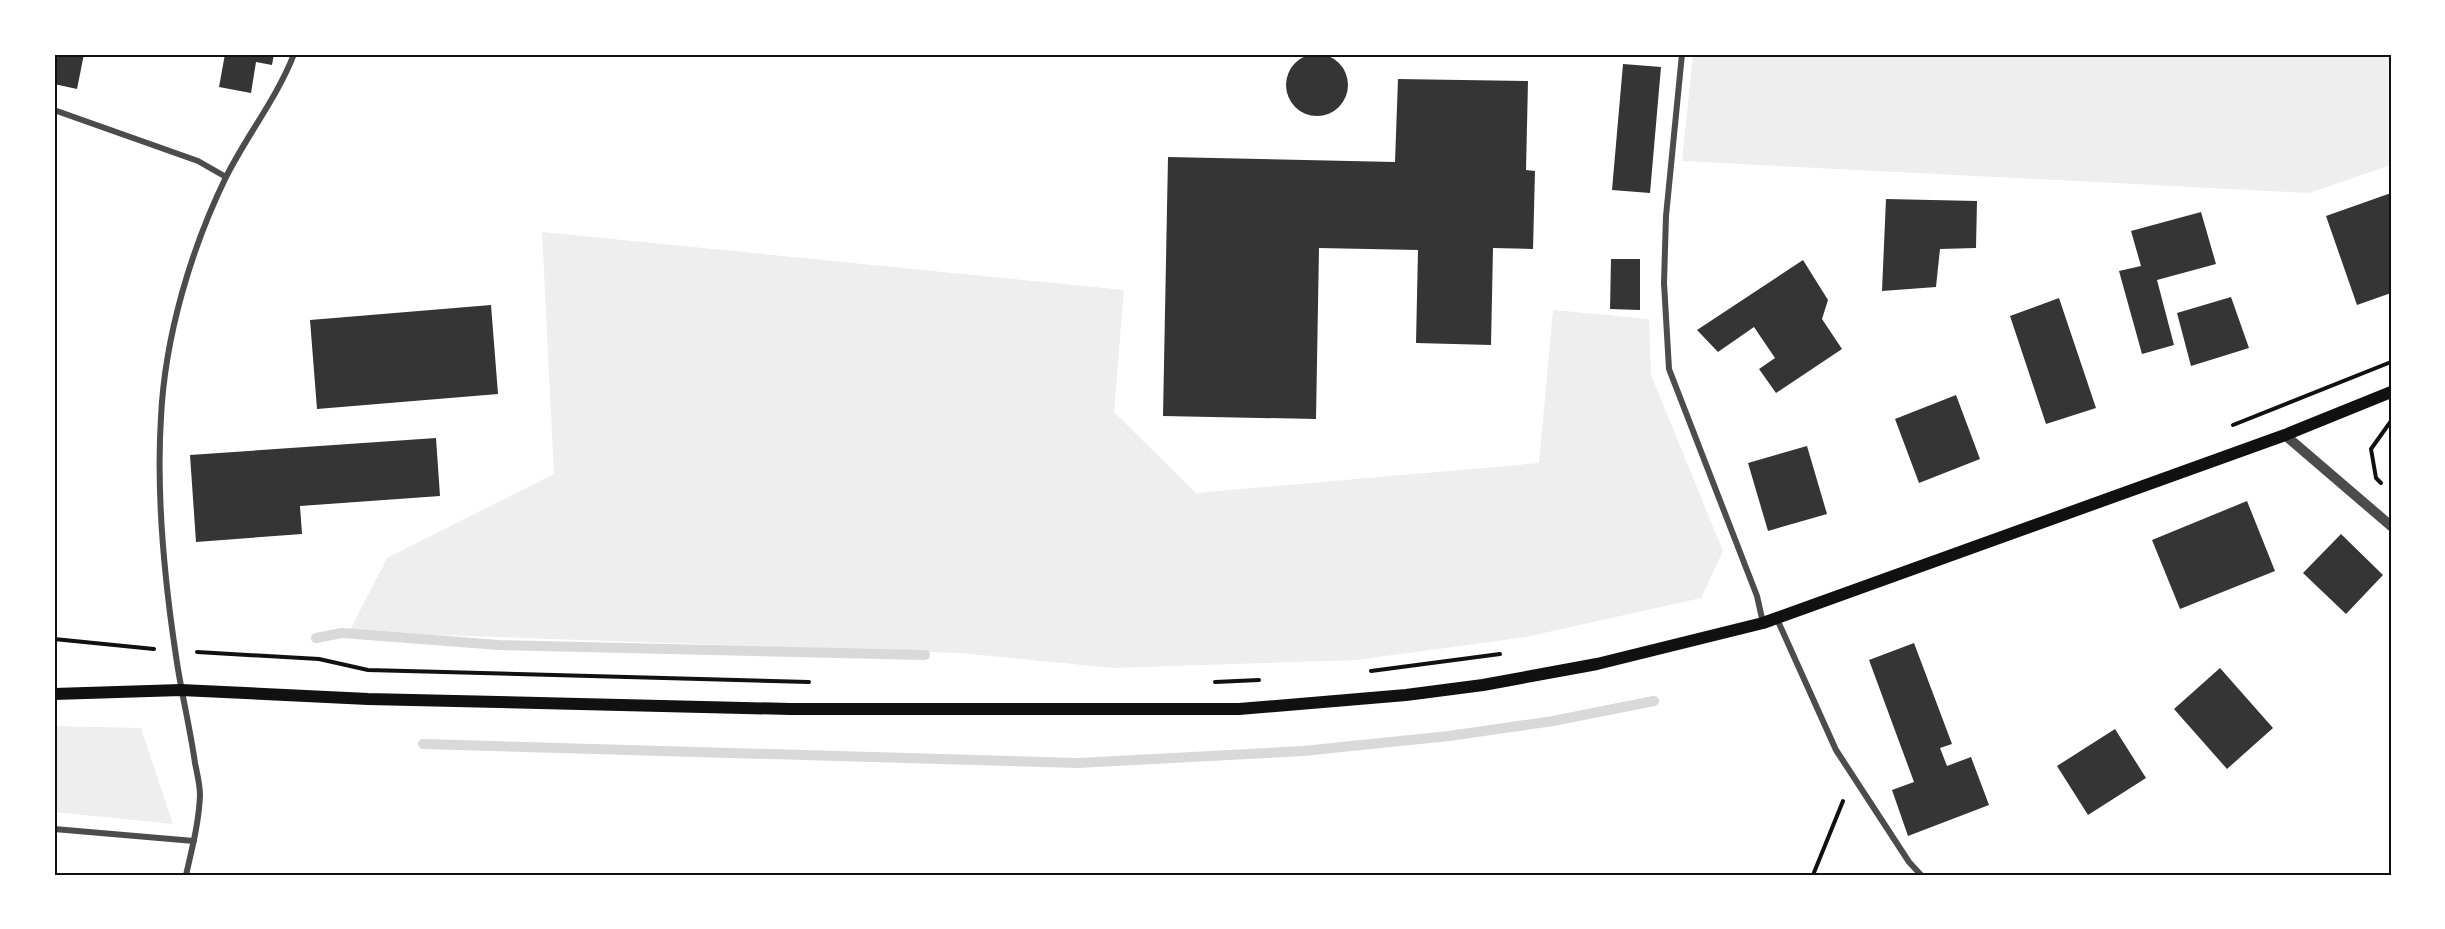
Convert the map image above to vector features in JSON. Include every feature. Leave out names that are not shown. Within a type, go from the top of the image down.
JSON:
[{"type":"main road","points":[[54,694],[180,690],[368,699],[790,709],[1239,710],[1341,702],[1483,685],[1597,664],[1777,619],[2285,435],[2391,392]]},
{"type":"street","points":[[186,875],[194,841],[200,793],[190,725],[180,690],[161,543],[161,416],[172,341],[184,291],[226,177],[285,76],[294,54]]},
{"type":"street","points":[[1682,54],[1666,216],[1664,283],[1669,369],[1757,596],[1762,623]]},
{"type":"street","points":[[54,110],[198,161],[226,177]]},
{"type":"street","points":[[2285,435],[2391,526]]},
{"type":"street","points":[[1777,619],[1836,750],[1909,862],[1921,875]]},
{"type":"street","points":[[54,828],[194,841]]},
{"type":"path","points":[[2227,427],[2391,362]]},
{"type":"path","points":[[2384,485],[2376,478],[2371,450],[2391,421]]},
{"type":"path","points":[[54,639],[175,651],[319,659],[369,670],[812,682]]},
{"type":"path","points":[[1368,671],[1508,653]]},
{"type":"path","points":[[1213,682],[1269,680]]},
{"type":"path","points":[[1813,875],[1853,776]]},
{"type":"shaded area","points":[[1693,54],[2391,54],[2391,165],[2309,193],[1682,161]]},
{"type":"shaded area","points":[[542,232],[1124,290],[1114,412],[1196,493],[1539,463],[1553,310],[1649,319],[1651,375],[1723,551],[1701,598],[1526,637],[1357,660],[1114,668],[960,653],[349,632],[387,558],[554,474]]},
{"type":"shaded area","points":[[54,726],[141,728],[173,824],[54,812]]},
{"type":"building","points":[[54,54],[84,54],[77,89],[54,84]]},
{"type":"building","points":[[225,54],[274,54],[272,65],[256,62],[251,93],[219,87]]},
{"type":"building","points":[[1317,54],[1334,59],[1339,63],[1343,68],[1348,85],[1343,102],[1339,107],[1334,111],[1317,116],[1300,111],[1295,107],[1291,102],[1286,85],[1291,68],[1295,63],[1300,59]]},
{"type":"building","points":[[1623,64],[1661,67],[1650,193],[1612,190]]},
{"type":"building","points":[[1398,79],[1528,81],[1526,170],[1535,171],[1533,249],[1493,248],[1491,345],[1416,343],[1418,250],[1319,248],[1316,419],[1163,416],[1168,157],[1395,162]]},
{"type":"building","points":[[2391,193],[2391,293],[2357,305],[2326,216]]},
{"type":"building","points":[[1886,199],[1977,201],[1976,248],[1940,249],[1936,287],[1882,291]]},
{"type":"building","points":[[2201,212],[2216,264],[2157,280],[2174,345],[2142,354],[2119,271],[2141,266],[2131,231]]},
{"type":"building","points":[[1611,259],[1640,259],[1640,310],[1610,309]]},
{"type":"building","points":[[1803,260],[1828,300],[1822,319],[1842,349],[1776,393],[1759,369],[1775,358],[1754,327],[1718,352],[1697,330]]},
{"type":"building","points":[[2231,297],[2249,348],[2191,366],[2177,313]]},
{"type":"building","points":[[2059,298],[2096,408],[2046,424],[2010,316]]},
{"type":"building","points":[[491,305],[498,394],[317,409],[310,320]]},
{"type":"building","points":[[1956,395],[1980,459],[1919,483],[1895,419]]},
{"type":"building","points":[[436,438],[440,496],[300,506],[302,534],[196,542],[190,455]]},
{"type":"building","points":[[1807,446],[1827,514],[1768,531],[1748,463]]},
{"type":"building","points":[[2247,501],[2275,571],[2180,609],[2152,540]]},
{"type":"building","points":[[2341,534],[2383,575],[2346,614],[2303,573]]},
{"type":"building","points":[[1914,643],[1952,744],[1940,748],[1947,766],[1971,757],[1989,805],[1908,836],[1892,790],[1914,782],[1869,660]]},
{"type":"building","points":[[2220,668],[2273,728],[2227,769],[2174,709]]},
{"type":"building","points":[[2115,729],[2146,778],[2088,815],[2057,766]]},
{"type":"waterway","points":[[316,638],[342,633],[499,645],[925,655]]},
{"type":"waterway","points":[[423,744],[1078,763],[1303,751],[1449,736],[1553,721],[1654,701]]}]
